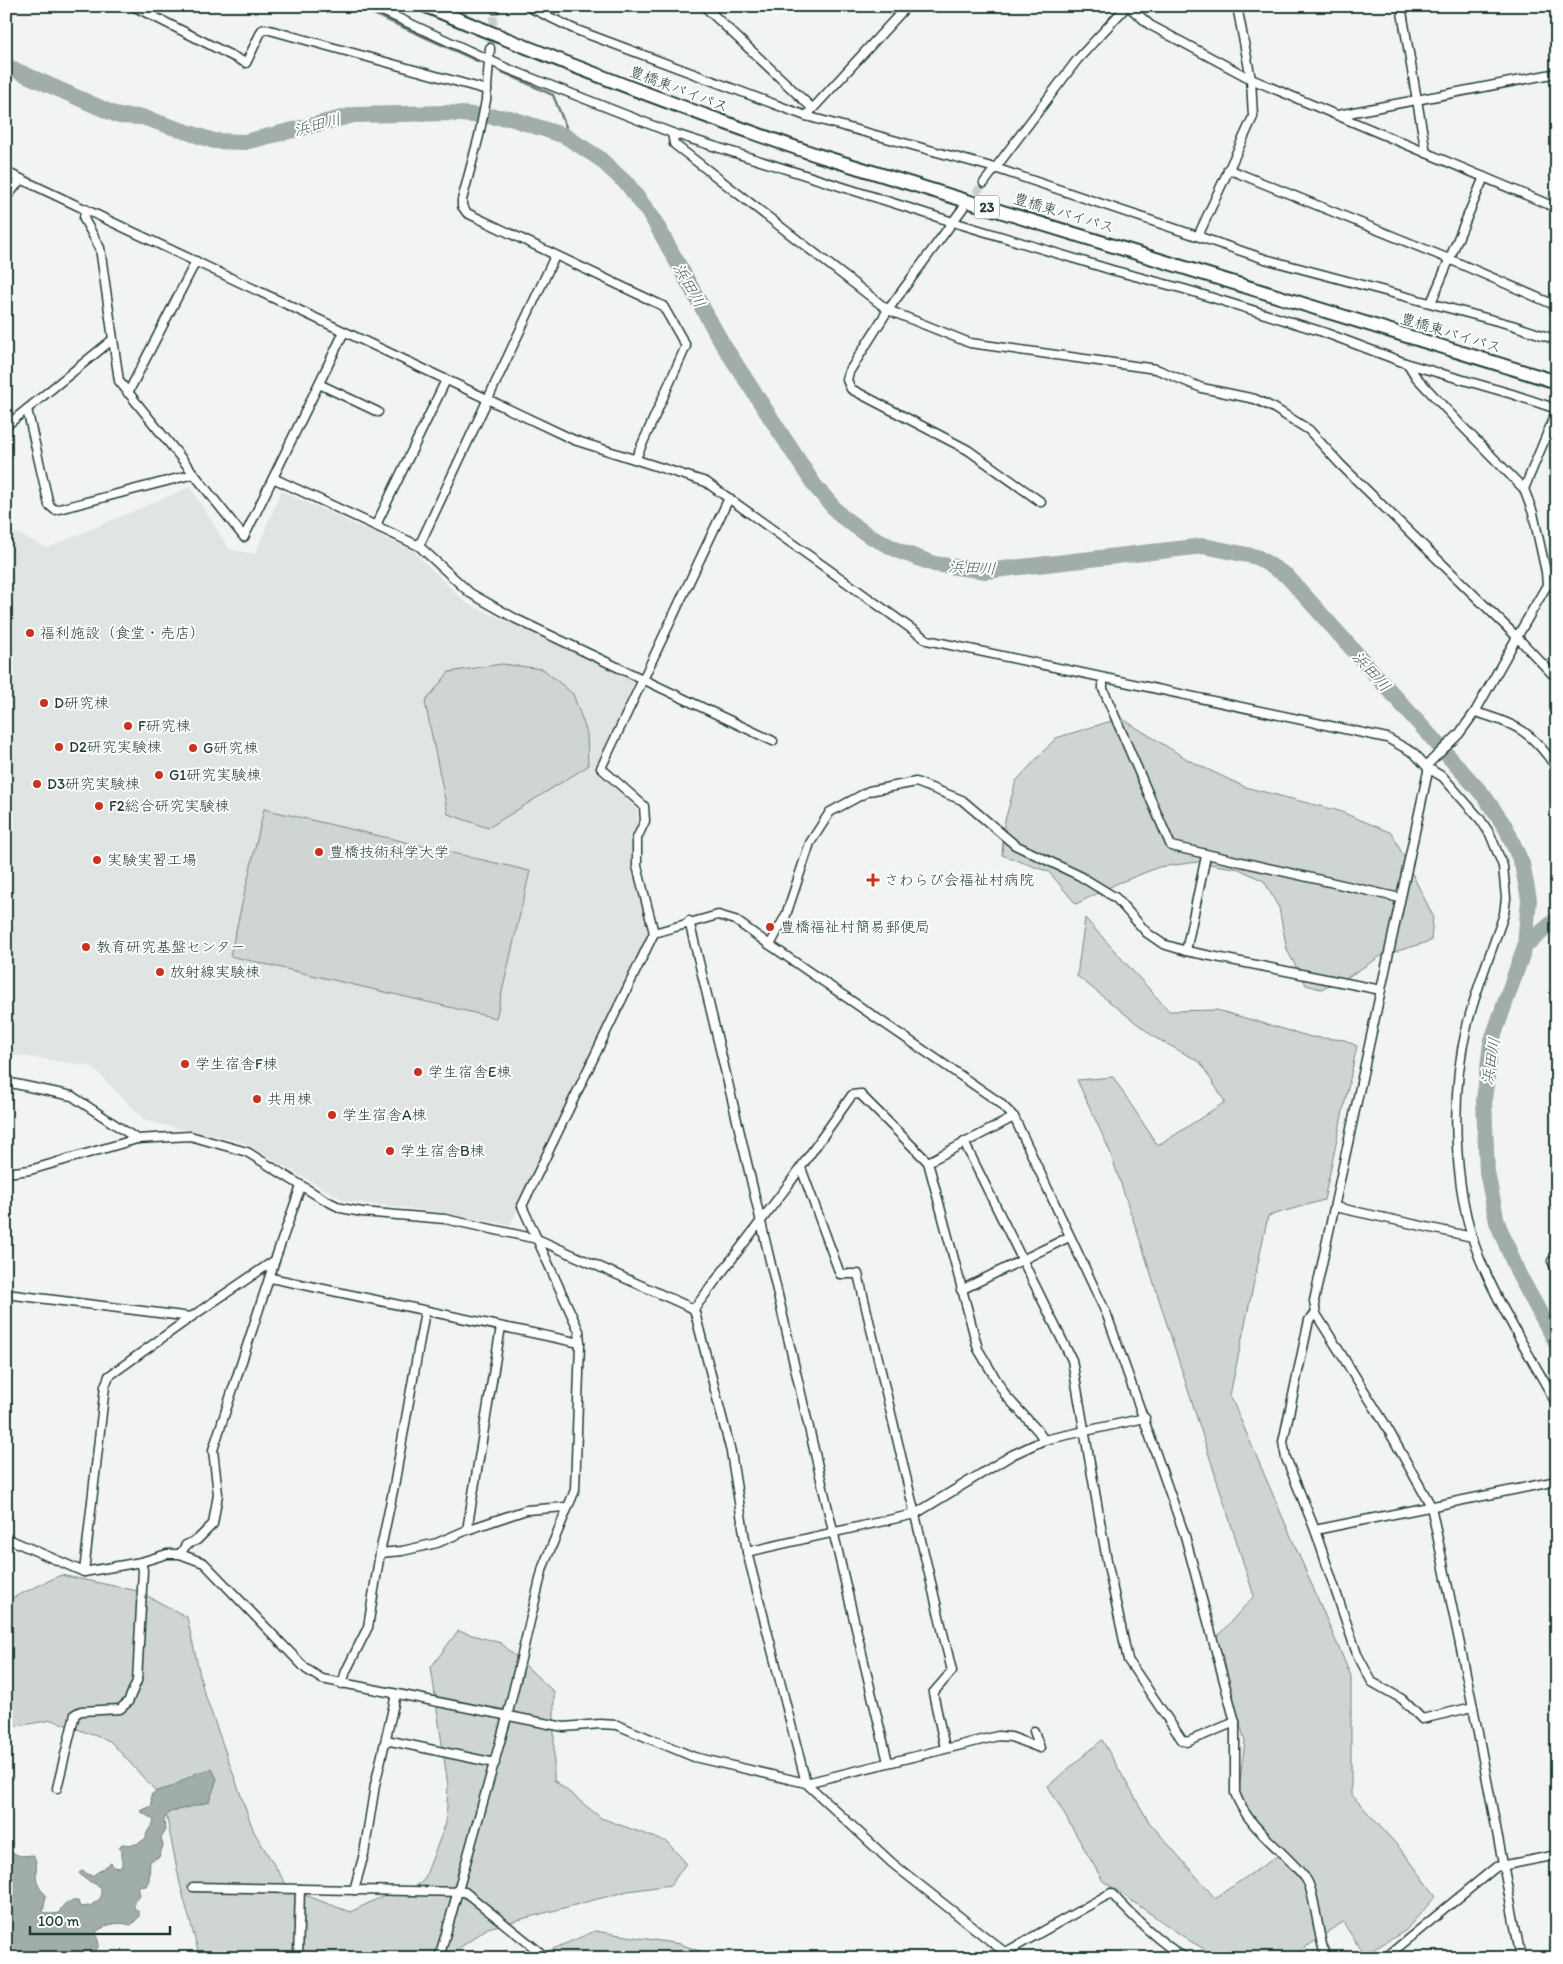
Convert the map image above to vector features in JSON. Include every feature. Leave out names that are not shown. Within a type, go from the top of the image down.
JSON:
[{"type":"highway","name":"豊橋東バイパス","points":[[426,6],[552,59],[726,124],[817,155],[1557,382]]},
{"type":"street","points":[[133,6],[246,63],[262,30],[266,29],[487,90]]},
{"type":"street","points":[[372,6],[488,60],[672,133],[953,222],[1112,270],[1194,292],[1323,332],[1408,364],[1557,409],[1524,489]]},
{"type":"street","points":[[527,6],[574,30],[806,116],[995,168],[1265,259],[1431,303],[1557,340]]},
{"type":"street","points":[[704,6],[812,108]]},
{"type":"street","points":[[806,116],[907,6]]},
{"type":"street","points":[[984,183],[1077,60],[1127,6],[1150,25],[1251,79],[1557,208]]},
{"type":"street","points":[[1198,236],[1253,117],[1251,79],[1237,6]]},
{"type":"street","points":[[1401,6],[1419,98],[1426,153]]},
{"type":"street","points":[[490,48],[486,100],[462,206],[467,213],[663,306],[686,346],[636,458]]},
{"type":"street","points":[[1337,115],[1557,73]]},
{"type":"street","points":[[672,133],[674,144],[888,310],[970,343],[1156,369],[1202,388],[1255,399],[1310,430],[1347,471],[1517,637],[1557,679]]},
{"type":"street","points":[[1228,169],[1449,259],[1557,306]]},
{"type":"street","points":[[6,172],[574,440],[636,458],[706,482],[927,640],[1387,738],[1414,753],[1443,777],[1480,819],[1490,834],[1503,866],[1506,898],[1504,914],[1467,1026],[1456,1086],[1458,1156],[1472,1237],[1485,1272],[1557,1404]]},
{"type":"street","points":[[1431,303],[1484,177]]},
{"type":"street","points":[[6,198],[21,179]]},
{"type":"street","points":[[963,208],[888,310],[849,372],[847,380],[851,389],[968,450],[1041,502]]},
{"type":"street","points":[[85,209],[84,219],[100,248],[118,381],[244,537],[344,332]]},
{"type":"street","points":[[419,546],[555,256]]},
{"type":"street","points":[[128,393],[196,261]]},
{"type":"street","points":[[6,426],[112,340]]},
{"type":"street","points":[[1408,364],[1416,377],[1524,489],[1533,513],[1546,572],[1546,585],[1475,712],[1459,734],[1429,765],[1314,1301],[1316,1314],[1385,1424],[1432,1506],[1521,1958]]},
{"type":"street","points":[[376,525],[446,380]]},
{"type":"street","points":[[319,384],[378,412]]},
{"type":"street","points":[[26,409],[49,505],[55,510],[194,474]]},
{"type":"street","points":[[273,478],[419,546],[470,593],[516,619],[773,741]]},
{"type":"street","points":[[439,1958],[507,1717],[543,1567],[566,1507],[575,1490],[579,1331],[522,1206],[654,933],[637,866],[636,838],[645,821],[644,806],[601,768],[729,498]]},
{"type":"street","points":[[1546,585],[1557,586]]},
{"type":"street","points":[[1103,678],[1103,689],[1171,846],[1206,856],[1400,898]]},
{"type":"street","points":[[1475,712],[1521,729],[1543,747],[1557,769]]},
{"type":"street","points":[[770,945],[786,915],[810,843],[830,812],[868,790],[916,782],[962,800],[1015,845],[1080,876],[1116,898],[1147,933],[1163,944],[1186,951],[1381,990]]},
{"type":"street","points":[[1186,951],[1206,856]]},
{"type":"street","points":[[654,933],[689,921],[718,915],[735,920],[999,1102],[1014,1117],[1107,1315],[1145,1418],[1185,1536],[1234,1722],[1235,1794],[1239,1804],[1254,1824],[1308,1881],[1322,1949],[1326,1958]]},
{"type":"street","points":[[689,921],[762,1219],[832,1533],[888,1762]]},
{"type":"street","points":[[6,1082],[72,1096],[137,1139]]},
{"type":"street","points":[[694,1309],[800,1168],[852,1095],[860,1094],[928,1162],[978,1348],[1006,1396],[1044,1440]]},
{"type":"street","points":[[928,1162],[1014,1117]]},
{"type":"street","points":[[6,1173],[30,1170],[137,1139],[190,1136],[247,1152],[301,1186],[341,1208],[355,1211],[445,1219],[537,1239],[694,1309]]},
{"type":"street","points":[[964,1142],[1072,1360],[1083,1432],[1128,1660],[1182,1740],[1187,1742],[1234,1722]]},
{"type":"street","points":[[800,1168],[840,1274],[858,1274],[952,1671],[932,1693],[945,1748]]},
{"type":"street","points":[[180,1554],[186,1545],[196,1540],[214,1524],[218,1494],[213,1450],[242,1356],[271,1278],[275,1260],[301,1186]]},
{"type":"street","points":[[1335,1207],[1472,1237]]},
{"type":"street","points":[[961,1290],[1069,1237]]},
{"type":"street","points":[[84,1572],[105,1386],[109,1376],[275,1260]]},
{"type":"street","points":[[1552,1261],[1557,1271]]},
{"type":"street","points":[[271,1278],[580,1343]]},
{"type":"street","points":[[6,1294],[192,1317]]},
{"type":"street","points":[[694,1309],[731,1452],[747,1552],[806,1783],[892,1863],[1009,1955],[1111,1893],[1125,1909],[1163,1942],[1185,1958]]},
{"type":"street","points":[[342,1684],[346,1671],[368,1627],[425,1311]]},
{"type":"street","points":[[1316,1314],[1309,1320],[1283,1442],[1286,1458],[1315,1530],[1357,1654],[1372,1682],[1402,1699],[1422,1719],[1473,1707]]},
{"type":"street","points":[[467,1530],[501,1327]]},
{"type":"street","points":[[747,1552],[915,1514],[1012,1455],[1044,1440],[1145,1418]]},
{"type":"street","points":[[1315,1530],[1557,1481]]},
{"type":"street","points":[[380,1553],[402,1551],[437,1542],[526,1510],[566,1507]]},
{"type":"street","points":[[6,1538],[84,1572],[141,1562],[167,1554],[180,1554],[204,1562],[306,1670],[322,1679],[564,1727],[617,1725],[694,1757],[806,1783],[998,1736],[1011,1737],[1040,1748],[1034,1731]]},
{"type":"street","points":[[57,1788],[75,1714],[81,1711],[120,1709],[128,1702],[137,1681],[144,1570],[141,1562]]},
{"type":"street","points":[[354,1890],[364,1854],[374,1785],[396,1695]]},
{"type":"street","points":[[386,1740],[494,1763]]},
{"type":"street","points":[[1384,1958],[1496,1867],[1557,1854]]},
{"type":"street","points":[[193,1887],[465,1892],[495,1914],[547,1958]]},
{"type":"street","points":[[298,1958],[300,1889]]},
{"type":"shaded area","name":"豊橋技術科学大学","points":[[190,487],[229,549],[255,554],[281,491],[413,551],[466,603],[636,680],[594,770],[637,809],[638,823],[632,839],[631,864],[649,931],[510,1225],[432,1211],[346,1201],[242,1142],[146,1121],[91,1066],[6,1054],[6,525],[12,531],[47,548]]},
{"type":"shaded area","points":[[502,664],[543,669],[573,694],[587,733],[588,766],[488,828],[448,814],[425,702],[449,672]]},
{"type":"shaded area","points":[[1121,718],[1190,761],[1245,787],[1339,811],[1392,833],[1433,916],[1431,941],[1381,956],[1348,977],[1321,989],[1306,985],[1287,950],[1279,908],[1264,881],[1239,869],[1198,862],[1159,867],[1116,884],[1076,904],[1049,872],[1002,855],[1004,824],[1016,781],[1056,738]]},
{"type":"shaded area","points":[[264,809],[530,871],[496,1018],[230,956]]},
{"type":"shaded area","points":[[1085,918],[1169,1011],[1217,1010],[1311,1037],[1345,1040],[1357,1046],[1324,1200],[1268,1216],[1230,1395],[1351,1676],[1351,1794],[1404,1853],[1436,1896],[1405,1931],[1364,1955],[1343,1922],[1290,1958],[1220,1958],[1190,1941],[1103,1881],[1048,1786],[1102,1740],[1149,1822],[1215,1898],[1282,1853],[1238,1796],[1245,1741],[1215,1639],[1254,1596],[1109,1149],[1077,1080],[1113,1077],[1158,1146],[1225,1102],[1200,1062],[1154,1037],[1077,976]]},
{"type":"shaded area","points":[[61,1575],[138,1591],[187,1617],[203,1689],[254,1832],[289,1889],[350,1912],[394,1891],[410,1891],[424,1880],[446,1823],[448,1786],[431,1667],[458,1631],[501,1643],[554,1692],[554,1780],[601,1818],[667,1842],[686,1863],[671,1885],[628,1891],[488,1928],[458,1949],[451,1958],[200,1958],[180,1884],[163,1799],[110,1741],[52,1720],[6,1728],[6,1601]]},
{"type":"shaded area","points":[[212,1769],[217,1779],[209,1802],[170,1812],[164,1819],[165,1832],[161,1838],[163,1846],[159,1857],[150,1861],[149,1880],[146,1886],[138,1887],[140,1895],[134,1902],[134,1908],[139,1912],[139,1917],[131,1925],[112,1924],[96,1932],[99,1945],[92,1958],[33,1958],[6,1944],[6,1843],[12,1853],[21,1856],[33,1855],[36,1864],[36,1879],[46,1895],[43,1912],[50,1914],[59,1913],[66,1903],[71,1901],[78,1901],[80,1907],[90,1906],[101,1898],[101,1887],[85,1879],[79,1873],[82,1871],[92,1876],[111,1863],[114,1867],[120,1868],[122,1865],[122,1852],[119,1849],[122,1844],[129,1845],[143,1841],[153,1823],[154,1820],[140,1811],[152,1806],[151,1795],[196,1774]]},
{"type":"shaded area","points":[[595,1931],[680,1944],[705,1953],[706,1958],[543,1958],[546,1952]]},
{"type":"waterway","points":[[356,6],[480,62]]},
{"type":"waterway","name":"浜田川","points":[[6,66],[119,116],[142,117],[214,141],[245,142],[354,115],[448,113],[510,118],[565,136],[599,158],[628,185],[652,217],[722,343],[815,486],[841,516],[868,535],[899,551],[934,564],[986,571],[1204,546],[1257,557],[1287,576],[1484,796],[1506,828],[1522,864],[1529,899],[1525,946],[1491,1043],[1484,1100],[1487,1172],[1497,1222],[1518,1273],[1557,1344]]},
{"type":"waterway","points":[[498,70],[553,95],[566,127],[565,136]]},
{"type":"waterway","points":[[1525,946],[1557,919]]},
{"type":"tunnel","points":[[490,48],[495,9]]},
{"type":"tunnel","points":[[968,203],[984,183]]},
{"type":"place","name":"福利施設（食堂・売店）","points":[[30,633]]},
{"type":"place","name":"D研究棟","points":[[44,703]]},
{"type":"place","name":"F研究棟","points":[[128,726]]},
{"type":"place","name":"D2研究実験棟","points":[[59,747]]},
{"type":"place","name":"G研究棟","points":[[193,748]]},
{"type":"place","name":"G1研究実験棟","points":[[159,775]]},
{"type":"place","name":"D3研究実験棟","points":[[37,784]]},
{"type":"place","name":"F2総合研究実験棟","points":[[99,806]]},
{"type":"place","name":"豊橋技術科学大学","points":[[319,852]]},
{"type":"place","name":"実験実習工場","points":[[97,860]]},
{"type":"place","name":"さわらび会福祉村病院","points":[[873,880]]},
{"type":"place","name":"豊橋福祉村簡易郵便局","points":[[770,927]]},
{"type":"place","name":"教育研究基盤センター","points":[[86,947]]},
{"type":"place","name":"放射線実験棟","points":[[160,972]]},
{"type":"place","name":"学生宿舎F棟","points":[[185,1064]]},
{"type":"place","name":"学生宿舎E棟","points":[[418,1072]]},
{"type":"place","name":"共用棟","points":[[257,1099]]},
{"type":"place","name":"学生宿舎A棟","points":[[332,1115]]},
{"type":"place","name":"学生宿舎B棟","points":[[390,1151]]}]
